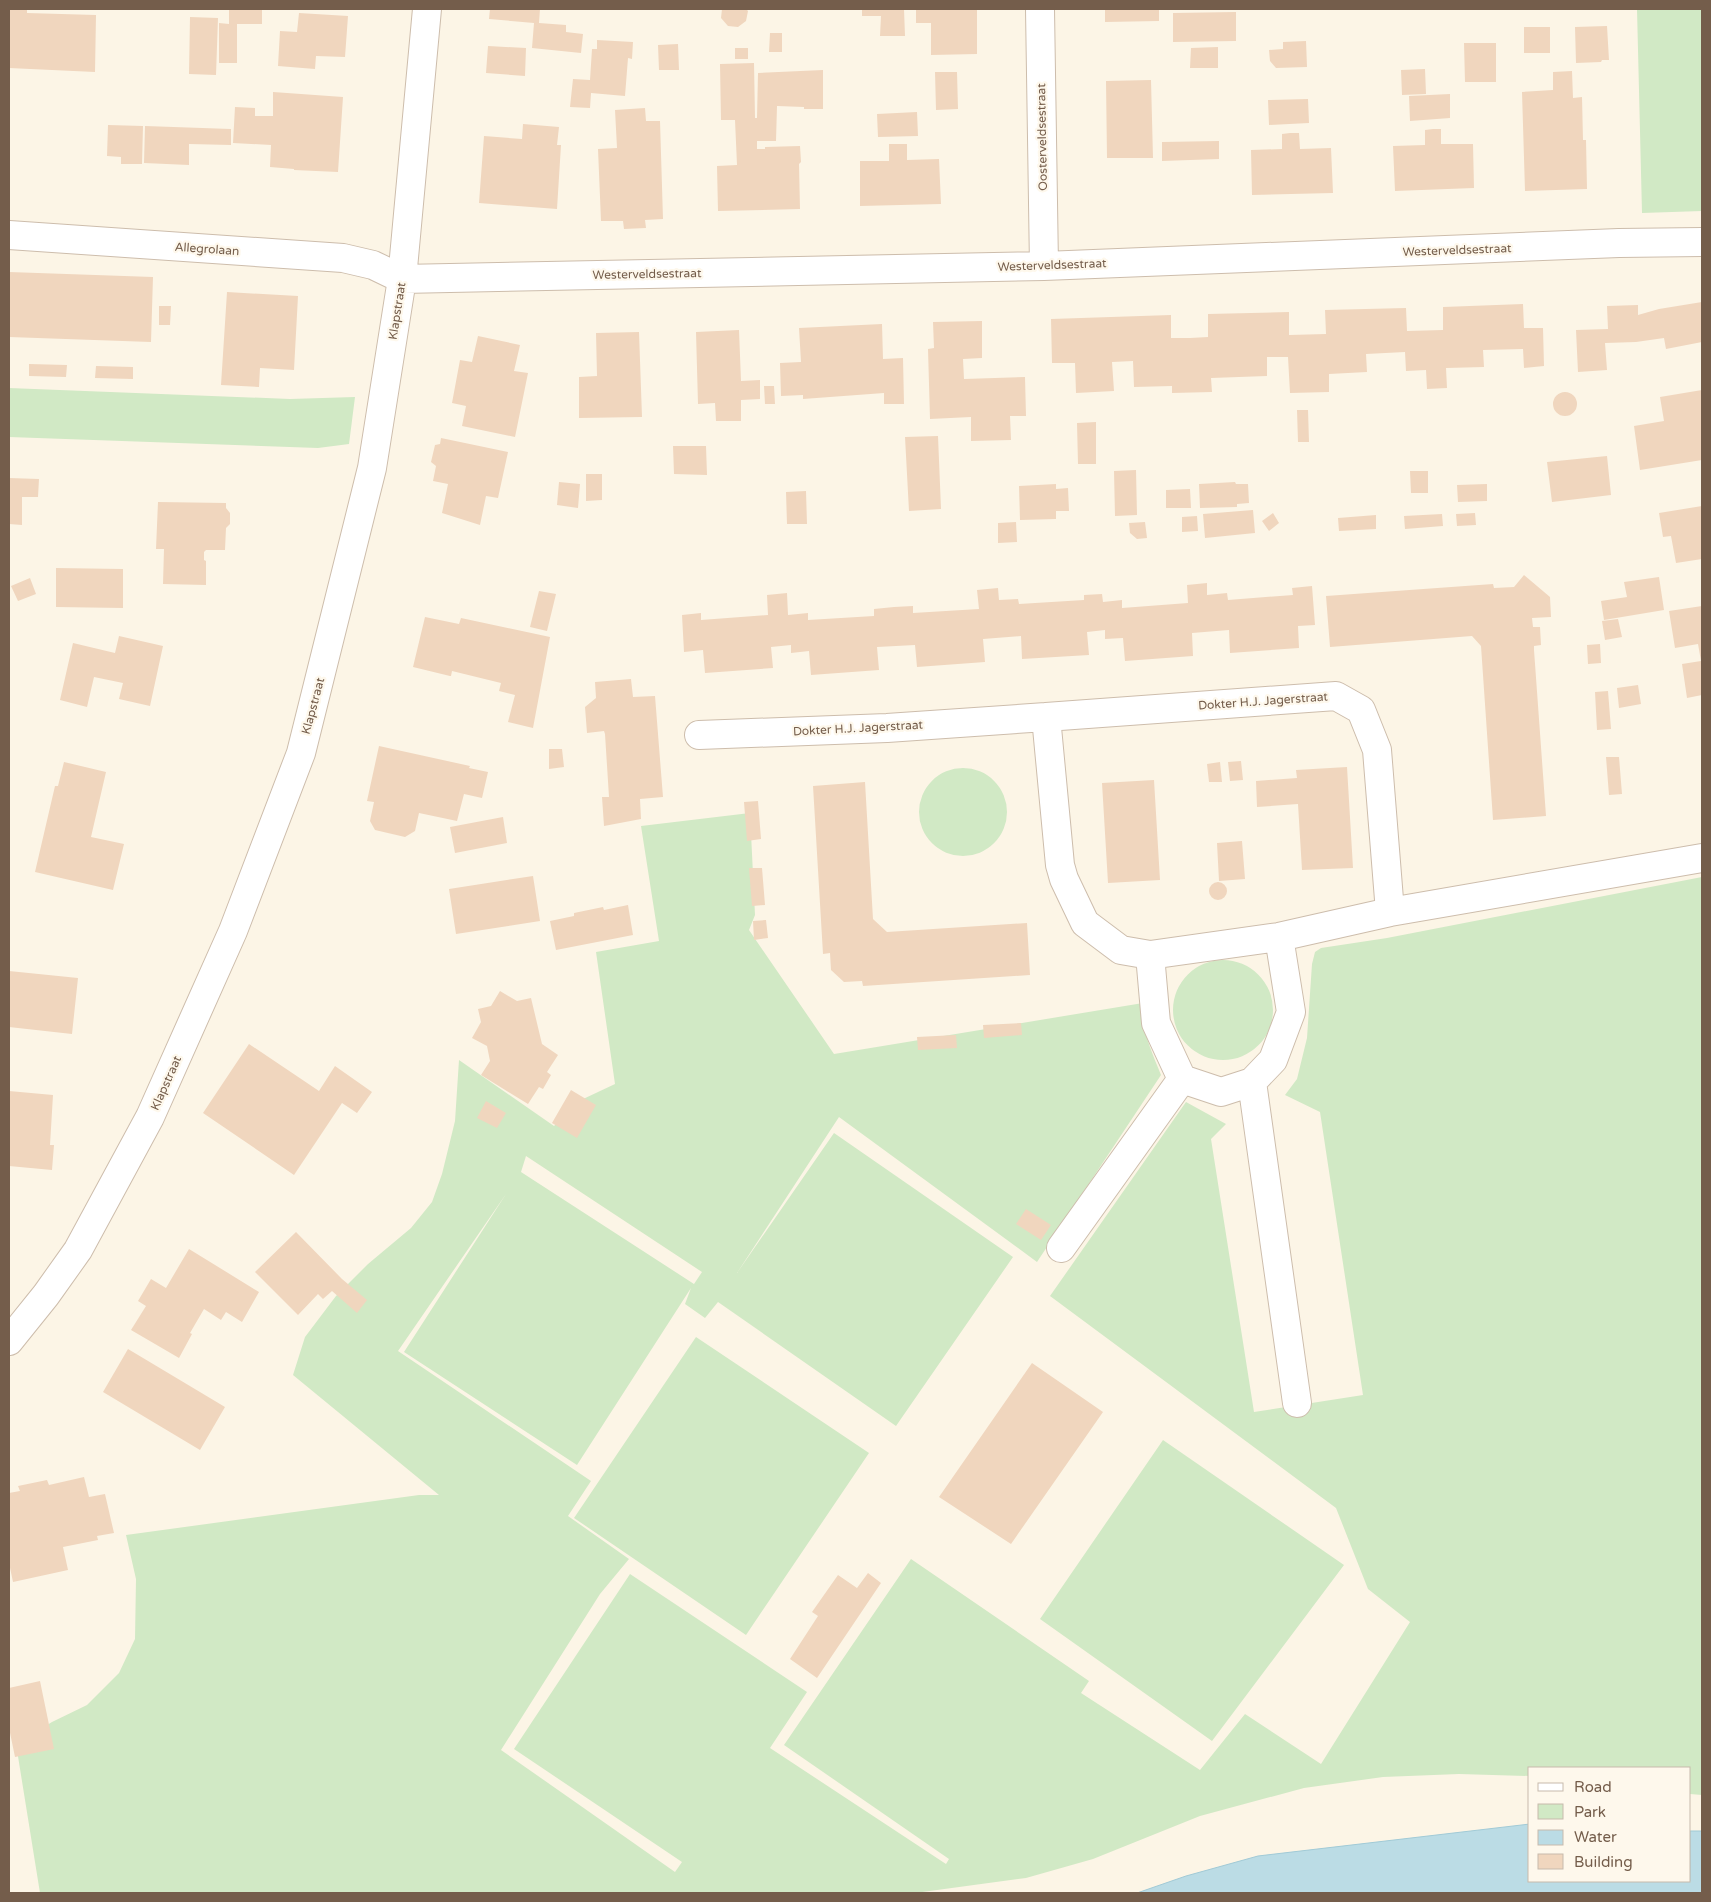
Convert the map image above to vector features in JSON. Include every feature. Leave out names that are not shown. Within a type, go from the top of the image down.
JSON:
[{"type":"street","name":"Klapstraat","points":[[9,1341],[46,1295],[78,1250],[150,1117],[233,930],[301,753],[372,468],[402,279],[427,9]]},
{"type":"street","name":"Oosterveldsestraat","points":[[1040,9],[1044,266]]},
{"type":"street","name":"Allegrolaan","points":[[9,236],[343,258],[374,265],[402,279]]},
{"type":"street","name":"Westerveldsestraat","points":[[402,279],[1044,266],[1619,243],[1702,242]]},
{"type":"street","name":"Dokter H.J. Jagerstraat","points":[[699,735],[887,728],[1336,696],[1361,710],[1377,750],[1390,912]]},
{"type":"street","points":[[1046,717],[1060,865],[1064,879],[1085,922],[1122,950],[1150,955],[1279,937],[1390,912],[1702,858]]},
{"type":"street","points":[[1150,955],[1156,1023],[1182,1079],[1221,1092],[1252,1082],[1273,1060],[1291,1012],[1279,937]]},
{"type":"street","points":[[1061,1248],[1182,1079]]},
{"type":"street","points":[[1252,1082],[1297,1403]]},
{"type":"green space","points":[[1637,9],[1702,9],[1702,211],[1642,213]]},
{"type":"green space","points":[[9,388],[290,399],[355,397],[349,444],[318,448],[9,437]]},
{"type":"green space","points":[[963,768],[980,771],[994,781],[1004,795],[1007,812],[1004,829],[994,843],[980,853],[963,856],[946,853],[932,843],[922,829],[919,812],[922,795],[932,781],[946,771]]},
{"type":"green space","points":[[750,813],[755,915],[749,930],[834,1054],[1143,1003],[1145,1031],[1161,1075],[1037,1262],[839,1117],[737,1273],[834,1133],[1013,1257],[896,1426],[718,1302],[705,1318],[685,1304],[691,1288],[577,1465],[404,1352],[506,1194],[398,1351],[591,1481],[568,1516],[629,1559],[600,1594],[501,1750],[675,1872],[682,1862],[514,1749],[630,1574],[807,1692],[770,1748],[946,1864],[949,1859],[784,1745],[911,1559],[1089,1681],[1081,1693],[1200,1770],[1245,1714],[1321,1764],[1410,1622],[1368,1589],[1336,1508],[1050,1296],[1186,1102],[1226,1124],[1211,1139],[1254,1412],[1363,1395],[1320,1112],[1285,1095],[1297,1079],[1307,1038],[1312,964],[1315,952],[1321,948],[1387,938],[1702,877],[1702,1795],[1691,1794],[1691,1767],[1528,1767],[1528,1776],[1459,1774],[1383,1777],[1304,1788],[1200,1816],[1093,1859],[1026,1878],[915,1893],[40,1893],[16,1744],[52,1722],[87,1705],[119,1673],[135,1639],[136,1579],[126,1535],[419,1495],[439,1495],[293,1375],[305,1337],[336,1296],[368,1264],[411,1228],[432,1202],[442,1174],[455,1121],[459,1060],[554,1126],[581,1100],[615,1084],[596,952],[659,941],[641,826]],"holes":[[[526,1156],[702,1272],[694,1284],[521,1172]]]},
{"type":"green space","points":[[1223,960],[1233,961],[1251,968],[1265,982],[1272,1000],[1272,1020],[1265,1038],[1251,1052],[1233,1059],[1223,1060],[1213,1059],[1195,1052],[1181,1038],[1174,1020],[1173,1010],[1174,1000],[1181,982],[1195,968],[1213,961]]},
{"type":"green space","points":[[696,1337],[869,1453],[746,1635],[574,1518]]},
{"type":"green space","points":[[1163,1440],[1344,1565],[1212,1741],[1040,1619]]},
{"type":"water","points":[[1528,1824],[1528,1882],[1691,1882],[1691,1831],[1702,1831],[1702,1893],[1137,1893],[1186,1876],[1258,1856]]},
{"type":"building","points":[[9,9],[27,9],[27,13],[96,15],[95,72],[9,68]]},
{"type":"building","points":[[229,9],[262,9],[262,24],[237,24],[237,63],[219,63],[219,23],[229,24]]},
{"type":"building","points":[[490,9],[540,9],[539,23],[566,25],[566,32],[583,34],[581,53],[532,48],[534,23],[489,19]]},
{"type":"building","points":[[722,9],[746,9],[748,11],[746,21],[738,27],[728,26],[721,18]]},
{"type":"building","points":[[862,9],[904,9],[905,36],[880,36],[881,16],[862,16]]},
{"type":"building","points":[[916,9],[977,9],[977,54],[931,55],[931,23],[916,23]]},
{"type":"building","points":[[1105,9],[1159,9],[1159,21],[1105,22]]},
{"type":"building","points":[[1236,12],[1236,41],[1173,42],[1173,13]]},
{"type":"building","points":[[299,13],[348,16],[345,57],[316,56],[315,69],[278,66],[280,31],[297,32]]},
{"type":"building","points":[[190,17],[218,18],[216,75],[189,74]]},
{"type":"building","points":[[1607,26],[1609,60],[1576,63],[1575,27]]},
{"type":"building","points":[[1524,27],[1550,27],[1550,53],[1524,53]]},
{"type":"building","points":[[770,33],[782,33],[782,52],[769,52]]},
{"type":"building","points":[[597,40],[633,42],[632,59],[628,58],[625,96],[591,93],[590,108],[570,107],[573,79],[590,80],[592,49],[597,49]]},
{"type":"building","points":[[1306,41],[1307,67],[1276,68],[1270,61],[1269,50],[1283,49],[1283,42]]},
{"type":"building","points":[[1464,43],[1496,43],[1496,82],[1465,82]]},
{"type":"building","points":[[678,44],[679,70],[659,70],[658,45]]},
{"type":"building","points":[[488,46],[526,48],[525,76],[486,73]]},
{"type":"building","points":[[1218,47],[1218,68],[1190,68],[1191,48]]},
{"type":"building","points":[[735,48],[748,48],[748,59],[735,59]]},
{"type":"building","points":[[754,63],[755,118],[757,118],[758,73],[823,70],[823,109],[777,106],[776,141],[757,141],[757,149],[800,146],[800,209],[718,211],[717,166],[737,165],[735,120],[721,120],[720,64]]},
{"type":"building","points":[[1425,69],[1426,94],[1402,95],[1401,70]]},
{"type":"building","points":[[1572,71],[1573,98],[1582,97],[1583,140],[1586,140],[1587,189],[1525,191],[1522,92],[1553,90],[1553,72]]},
{"type":"building","points":[[935,72],[957,72],[958,109],[936,110]]},
{"type":"building","points":[[1151,80],[1153,158],[1107,158],[1106,81]]},
{"type":"building","points":[[273,92],[343,97],[338,172],[270,167],[271,145],[233,143],[235,107],[255,108],[255,116],[273,116]]},
{"type":"building","points":[[1450,94],[1450,118],[1410,121],[1409,96]]},
{"type":"building","points":[[1308,99],[1309,123],[1269,125],[1268,100]]},
{"type":"building","points":[[645,108],[646,121],[660,121],[663,219],[645,220],[646,228],[624,229],[623,221],[601,221],[598,149],[617,148],[615,110]]},
{"type":"building","points":[[917,112],[918,136],[878,137],[877,114]]},
{"type":"building","points":[[523,124],[559,127],[557,145],[561,145],[557,209],[479,203],[484,136],[522,139]]},
{"type":"building","points":[[108,125],[143,126],[142,164],[121,164],[121,157],[107,156]]},
{"type":"building","points":[[145,126],[231,129],[231,145],[189,144],[189,165],[144,163]]},
{"type":"building","points":[[1441,129],[1441,144],[1473,144],[1474,188],[1395,191],[1393,146],[1425,145],[1425,130]]},
{"type":"building","points":[[1299,133],[1300,149],[1331,148],[1333,193],[1252,195],[1251,150],[1282,149],[1282,134]]},
{"type":"building","points":[[1219,141],[1219,159],[1162,161],[1162,142]]},
{"type":"building","points":[[889,144],[907,144],[907,160],[939,159],[941,204],[860,206],[860,161],[889,161]]},
{"type":"building","points":[[9,272],[153,277],[151,342],[9,337]]},
{"type":"building","points":[[227,292],[298,296],[294,370],[260,368],[259,387],[221,385]]},
{"type":"building","points":[[1702,302],[1702,342],[1666,349],[1664,338],[1636,342],[1605,343],[1607,370],[1578,372],[1576,330],[1608,329],[1607,306],[1638,305],[1638,315],[1659,309]]},
{"type":"building","points":[[1523,304],[1524,328],[1543,328],[1544,366],[1524,368],[1523,349],[1483,350],[1484,367],[1446,368],[1447,388],[1427,389],[1426,370],[1406,371],[1405,352],[1366,354],[1367,372],[1329,374],[1329,392],[1290,393],[1288,357],[1267,357],[1267,376],[1211,378],[1212,392],[1172,393],[1172,386],[1134,387],[1133,361],[1112,362],[1114,391],[1076,393],[1075,363],[1052,363],[1051,319],[1171,315],[1171,338],[1190,338],[1208,337],[1208,314],[1289,312],[1289,335],[1326,334],[1325,310],[1406,308],[1407,331],[1443,330],[1443,307]]},
{"type":"building","points":[[159,306],[171,306],[170,325],[159,325]]},
{"type":"building","points":[[982,321],[982,358],[963,359],[964,379],[1025,377],[1026,416],[1010,416],[1011,440],[971,441],[971,417],[930,419],[928,349],[934,348],[933,322]]},
{"type":"building","points":[[882,324],[883,359],[903,358],[904,404],[884,404],[884,393],[803,399],[803,395],[781,396],[780,363],[801,362],[799,328]]},
{"type":"building","points":[[739,330],[741,381],[760,380],[760,399],[741,400],[741,421],[716,421],[715,403],[698,404],[696,332]]},
{"type":"building","points":[[639,332],[642,417],[579,418],[579,377],[597,376],[596,333]]},
{"type":"building","points":[[478,336],[520,345],[514,371],[528,373],[515,437],[462,426],[466,406],[452,403],[460,360],[472,362]]},
{"type":"building","points":[[29,364],[67,365],[66,377],[29,376]]},
{"type":"building","points":[[96,366],[133,367],[133,379],[95,378]]},
{"type":"building","points":[[764,386],[774,386],[775,404],[765,404]]},
{"type":"building","points":[[1702,390],[1702,460],[1640,470],[1634,426],[1664,421],[1660,397]]},
{"type":"building","points":[[1565,392],[1570,393],[1576,399],[1576,409],[1570,415],[1565,416],[1560,415],[1554,409],[1553,404],[1554,399],[1560,393]]},
{"type":"building","points":[[1297,410],[1308,410],[1309,442],[1298,442]]},
{"type":"building","points":[[1096,422],[1096,464],[1078,464],[1077,423]]},
{"type":"building","points":[[938,436],[941,509],[909,511],[905,437]]},
{"type":"building","points":[[441,438],[508,452],[498,498],[486,496],[480,525],[442,513],[448,484],[433,481],[436,466],[431,462],[435,445],[440,444]]},
{"type":"building","points":[[673,446],[706,446],[707,475],[674,474]]},
{"type":"building","points":[[1607,456],[1611,495],[1552,502],[1547,462]]},
{"type":"building","points":[[1136,470],[1137,515],[1115,516],[1114,471]]},
{"type":"building","points":[[1410,471],[1428,471],[1428,493],[1411,493]]},
{"type":"building","points":[[586,474],[602,474],[602,500],[586,501]]},
{"type":"building","points":[[9,478],[39,479],[38,497],[22,497],[22,525],[9,524]]},
{"type":"building","points":[[559,482],[580,484],[578,508],[557,505]]},
{"type":"building","points":[[1235,482],[1236,484],[1248,484],[1249,503],[1237,504],[1237,507],[1200,508],[1199,484]]},
{"type":"building","points":[[1056,484],[1056,489],[1068,488],[1069,511],[1056,511],[1056,519],[1020,520],[1019,486]]},
{"type":"building","points":[[1487,484],[1487,501],[1458,502],[1457,485]]},
{"type":"building","points":[[1190,489],[1191,508],[1166,508],[1166,490]]},
{"type":"building","points":[[806,491],[807,524],[787,524],[786,492]]},
{"type":"building","points":[[158,502],[226,503],[226,508],[230,513],[230,524],[226,528],[225,550],[206,550],[204,552],[206,585],[163,584],[164,549],[156,549]]},
{"type":"building","points":[[1702,506],[1702,559],[1676,563],[1671,536],[1663,537],[1659,513]]},
{"type":"building","points":[[1253,510],[1255,533],[1205,538],[1203,514]]},
{"type":"building","points":[[1273,513],[1279,523],[1269,531],[1262,521]]},
{"type":"building","points":[[1475,513],[1476,525],[1457,526],[1456,514]]},
{"type":"building","points":[[1442,514],[1443,526],[1405,529],[1404,516]]},
{"type":"building","points":[[1376,515],[1376,529],[1339,531],[1338,518]]},
{"type":"building","points":[[1197,516],[1198,531],[1182,532],[1182,517]]},
{"type":"building","points":[[1016,522],[1017,542],[998,543],[998,523]]},
{"type":"building","points":[[1145,522],[1147,538],[1137,539],[1130,533],[1129,523]]},
{"type":"building","points":[[56,568],[123,569],[123,608],[56,607]]},
{"type":"building","points":[[1524,575],[1550,597],[1551,617],[1532,618],[1533,627],[1540,627],[1541,645],[1534,646],[1534,650],[1546,816],[1493,820],[1481,646],[1472,636],[1330,647],[1326,596],[1493,584],[1494,588],[1514,587]]},
{"type":"building","points":[[1659,577],[1664,610],[1604,620],[1601,601],[1627,597],[1624,582]]},
{"type":"building","points":[[30,578],[36,594],[18,601],[11,586]]},
{"type":"building","points":[[1207,583],[1207,595],[1227,593],[1228,600],[1293,595],[1292,588],[1312,586],[1315,625],[1298,626],[1299,648],[1230,653],[1229,630],[1192,633],[1193,656],[1125,661],[1123,638],[1105,639],[1105,630],[1087,632],[1089,655],[1022,659],[1021,636],[983,639],[985,662],[917,667],[915,645],[877,647],[879,670],[811,675],[809,651],[791,653],[791,645],[771,647],[773,668],[705,673],[703,650],[684,652],[682,615],[701,613],[701,620],[768,615],[767,595],[787,593],[788,615],[808,613],[808,620],[874,616],[874,609],[894,607],[913,606],[913,613],[979,609],[977,590],[998,588],[999,600],[1018,599],[1019,604],[1084,600],[1084,595],[1102,594],[1103,602],[1122,600],[1122,608],[1188,603],[1187,585]]},
{"type":"building","points":[[539,591],[556,594],[547,631],[530,627]]},
{"type":"building","points":[[1702,606],[1702,695],[1687,698],[1682,664],[1701,661],[1698,644],[1675,648],[1669,611]]},
{"type":"building","points":[[425,617],[459,624],[461,618],[550,637],[533,728],[508,722],[515,695],[499,691],[501,683],[452,671],[450,676],[413,667]]},
{"type":"building","points":[[1618,619],[1622,637],[1605,640],[1602,621]]},
{"type":"building","points":[[119,636],[163,646],[150,706],[119,699],[123,683],[94,677],[87,707],[60,700],[73,643],[115,653]]},
{"type":"building","points":[[1600,644],[1601,663],[1588,664],[1587,645]]},
{"type":"building","points":[[631,679],[633,697],[655,696],[663,797],[640,799],[641,819],[604,826],[602,797],[609,797],[605,734],[604,731],[587,733],[585,707],[596,698],[595,682]]},
{"type":"building","points":[[1638,685],[1641,704],[1619,708],[1617,688]]},
{"type":"building","points":[[1608,691],[1611,729],[1597,730],[1595,692]]},
{"type":"building","points":[[379,746],[470,766],[469,768],[488,772],[482,798],[464,794],[457,821],[419,813],[415,831],[405,837],[375,830],[370,821],[374,802],[367,801]]},
{"type":"building","points":[[549,749],[562,749],[564,767],[549,769]]},
{"type":"building","points":[[1606,757],[1619,757],[1622,794],[1609,795]]},
{"type":"building","points":[[1241,761],[1243,780],[1230,781],[1228,762]]},
{"type":"building","points":[[64,762],[106,772],[91,837],[124,844],[113,890],[35,872],[55,786],[58,786]]},
{"type":"building","points":[[1220,762],[1222,782],[1209,782],[1207,764]]},
{"type":"building","points":[[1347,767],[1353,868],[1302,870],[1298,804],[1257,807],[1256,781],[1297,778],[1296,770]]},
{"type":"building","points":[[1154,780],[1160,880],[1108,883],[1102,783]]},
{"type":"building","points":[[865,782],[873,919],[887,932],[1027,923],[1030,975],[863,986],[862,981],[844,982],[831,970],[830,953],[823,954],[813,786]]},
{"type":"building","points":[[758,801],[761,839],[747,841],[744,802]]},
{"type":"building","points":[[503,817],[507,843],[455,853],[450,827]]},
{"type":"building","points":[[1242,841],[1245,879],[1219,881],[1217,843]]},
{"type":"building","points":[[749,868],[762,868],[765,905],[752,906]]},
{"type":"building","points":[[533,876],[540,921],[456,934],[449,889]]},
{"type":"building","points":[[1218,882],[1224,885],[1227,891],[1224,897],[1218,900],[1212,897],[1209,891],[1212,885]]},
{"type":"building","points":[[628,905],[633,935],[556,950],[550,921],[574,916],[574,913],[603,907],[604,910]]},
{"type":"building","points":[[766,920],[768,938],[754,940],[753,921]]},
{"type":"building","points":[[9,971],[78,978],[72,1034],[9,1027]]},
{"type":"building","points":[[500,991],[517,1001],[531,998],[542,1044],[558,1055],[547,1072],[551,1075],[543,1089],[539,1087],[528,1104],[481,1075],[490,1061],[487,1046],[472,1038],[481,1022],[478,1009],[491,1006]]},
{"type":"building","points":[[1021,1023],[1022,1035],[984,1038],[983,1025]]},
{"type":"building","points":[[956,1035],[957,1048],[918,1050],[917,1037]]},
{"type":"building","points":[[249,1044],[319,1091],[335,1066],[372,1092],[357,1113],[342,1103],[294,1175],[203,1113]]},
{"type":"building","points":[[571,1090],[596,1105],[577,1138],[552,1123]]},
{"type":"building","points":[[9,1091],[53,1095],[50,1145],[54,1145],[52,1170],[9,1166]]},
{"type":"building","points":[[486,1101],[506,1113],[497,1128],[477,1118]]},
{"type":"building","points":[[1026,1209],[1051,1225],[1041,1240],[1016,1224]]},
{"type":"building","points":[[296,1232],[342,1279],[367,1300],[357,1313],[332,1291],[323,1299],[318,1294],[298,1315],[255,1272]]},
{"type":"building","points":[[189,1249],[259,1292],[242,1322],[226,1312],[221,1320],[204,1309],[190,1333],[192,1334],[179,1358],[131,1330],[146,1306],[138,1301],[151,1279],[166,1288]]},
{"type":"building","points":[[128,1349],[225,1407],[200,1450],[103,1392]]},
{"type":"building","points":[[1032,1363],[1103,1412],[1011,1544],[939,1497]]},
{"type":"building","points":[[84,1477],[89,1497],[105,1494],[114,1533],[97,1536],[98,1540],[63,1547],[68,1570],[13,1582],[9,1563],[9,1493],[20,1491],[18,1486],[47,1480],[49,1485]]},
{"type":"building","points":[[868,1573],[881,1583],[817,1678],[790,1659],[818,1616],[812,1612],[838,1575],[857,1588]]},
{"type":"building","points":[[40,1681],[54,1749],[15,1757],[9,1728],[9,1688]]}]
